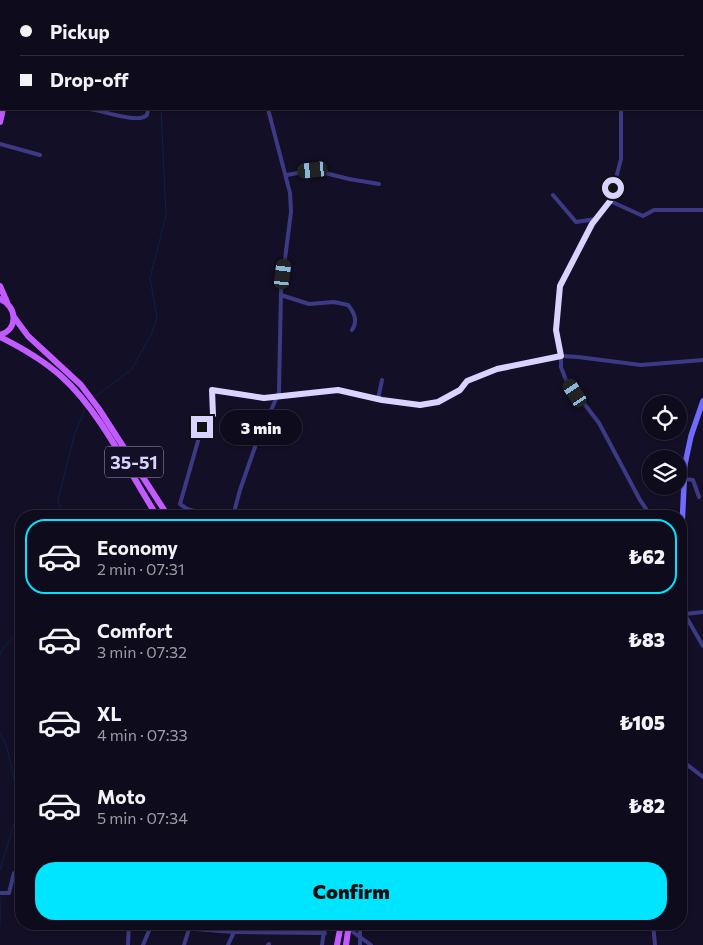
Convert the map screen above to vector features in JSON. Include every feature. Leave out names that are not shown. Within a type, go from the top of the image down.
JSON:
[{"type":"main road","name":"35-51","points":[[0,286],[14,317],[28,336],[81,386],[99,409],[164,510]]},
{"type":"main road","points":[[0,299],[8,303]]},
{"type":"main road","name":"35-51","points":[[14,317],[10,330],[0,336],[47,365],[77,392],[153,510]]},
{"type":"main road","points":[[338,945],[340,930]]},
{"type":"main road","points":[[346,945],[348,930]]},
{"type":"street","points":[[95,110],[135,120],[144,118],[148,110]]},
{"type":"street","points":[[235,510],[255,447],[279,392],[281,295],[291,212],[287,174],[268,110]]},
{"type":"street","points":[[621,110],[621,159],[610,201],[596,220],[560,286],[556,330],[561,367],[566,380],[599,422],[647,510]]},
{"type":"street","points":[[0,144],[40,155]]},
{"type":"street","points":[[287,174],[313,170],[349,180],[379,184]]},
{"type":"street","points":[[553,195],[576,222],[596,220]]},
{"type":"street","points":[[610,201],[642,216],[654,210],[703,210]]},
{"type":"street","points":[[281,295],[309,304],[334,302],[348,305],[355,318],[355,325],[352,330]]},
{"type":"street","points":[[191,510],[180,504],[202,427],[213,415],[212,390],[264,398],[304,392],[338,390],[378,399],[420,405],[438,402],[460,390],[467,381],[497,369],[561,356],[641,365],[703,360]]},
{"type":"street","points":[[378,399],[382,380]]},
{"type":"street","points":[[687,455],[691,436],[703,402]]},
{"type":"street","points":[[687,479],[693,480],[699,497]]},
{"type":"street","points":[[683,510],[684,495]]},
{"type":"street","points":[[687,614],[703,612]]},
{"type":"street","points":[[687,618],[703,646]]},
{"type":"street","points":[[687,765],[703,777]]},
{"type":"street","points":[[0,893],[9,893],[15,873]]},
{"type":"street","points":[[128,945],[129,930]]},
{"type":"street","points":[[143,945],[149,930]]},
{"type":"street","points":[[184,945],[190,930]]},
{"type":"street","points":[[207,930],[325,933],[322,945]]},
{"type":"street","points":[[353,930],[360,938],[371,945]]},
{"type":"street","points":[[360,930],[360,945]]},
{"type":"street","points":[[653,930],[654,945]]},
{"type":"street","points":[[228,945],[234,932]]},
{"type":"waterway","points":[[93,398],[131,370],[151,335],[157,318],[150,278],[166,215],[161,110]]},
{"type":"waterway","points":[[60,510],[58,500],[75,433],[86,407]]},
{"type":"waterway","points":[[0,656],[1,651],[15,635]]},
{"type":"waterway","points":[[0,733],[7,747],[15,783]]},
{"type":"waterway","points":[[0,870],[15,821]]},
{"type":"waterway","points":[[0,897],[0,925]]},
{"type":"route","points":[[202,427],[213,415],[212,390],[264,398],[304,392],[338,390],[382,400],[420,405],[438,402],[460,390],[467,381],[497,369],[561,356],[556,330],[560,286],[592,224],[610,201],[613,188]]}]
